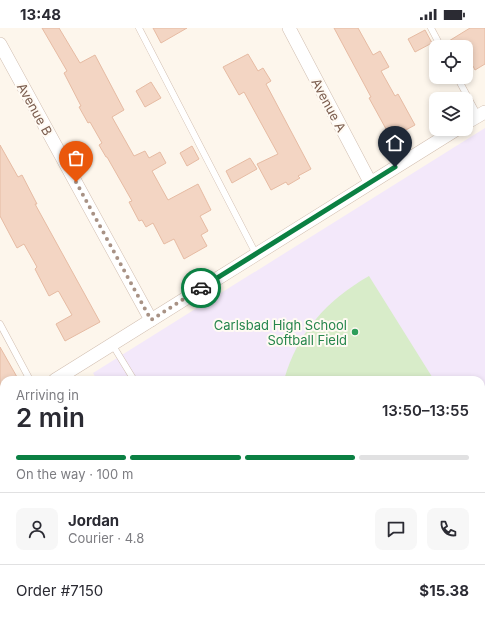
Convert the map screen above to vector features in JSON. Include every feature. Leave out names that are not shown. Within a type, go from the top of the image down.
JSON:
[{"type":"street","name":"Avenue A","points":[[289,28],[370,182]]},
{"type":"street","name":"Avenue B","points":[[0,44],[151,320]]},
{"type":"street","points":[[61,376],[446,136]]},
{"type":"lane","points":[[139,28],[256,254]]},
{"type":"lane","points":[[431,28],[437,40]]},
{"type":"lane","points":[[462,84],[481,114]]},
{"type":"lane","points":[[0,324],[28,376]]},
{"type":"lane","points":[[112,344],[132,376]]},
{"type":"shaded area","points":[[485,128],[485,376],[95,376],[93,373]]},
{"type":"green space","name":"Carlsbad High School Softball Field","points":[[369,276],[432,376],[285,376],[297,347],[316,319],[327,307],[354,285]]},
{"type":"building","points":[[42,28],[59,28],[80,63],[95,55],[124,110],[112,117],[134,156],[145,151],[149,158],[160,152],[166,163],[152,171],[168,200],[198,184],[211,210],[200,216],[208,231],[201,235],[207,246],[184,259],[174,239],[164,244],[153,223],[146,227],[142,220],[139,221],[129,202],[132,201],[99,145],[102,143],[79,107],[81,106],[64,73],[67,71]]},
{"type":"building","points":[[153,28],[187,28],[161,43]]},
{"type":"building","points":[[334,28],[358,28],[373,55],[380,51],[389,67],[381,71],[395,96],[398,94],[415,125],[391,138]]},
{"type":"building","points":[[470,28],[485,28],[485,64],[475,70],[473,66],[473,40],[450,40]]},
{"type":"building","points":[[425,30],[430,40],[429,40],[429,45],[415,52],[408,39]]},
{"type":"building","points":[[248,54],[258,71],[263,68],[271,81],[266,84],[311,169],[298,176],[300,178],[288,185],[286,182],[271,190],[257,164],[278,154],[244,92],[239,95],[223,67]]},
{"type":"building","points":[[151,82],[161,98],[145,107],[136,91]]},
{"type":"building","points":[[0,145],[18,177],[22,175],[37,204],[35,204],[100,322],[65,341],[56,324],[72,315],[58,291],[49,296],[35,269],[37,267],[24,244],[17,248],[0,216]]},
{"type":"building","points":[[192,146],[199,159],[187,166],[180,153]]},
{"type":"building","points":[[250,158],[257,169],[232,183],[226,171]]},
{"type":"building","points":[[0,347],[16,376],[0,376]]},
{"type":"way so far","points":[[76,182],[151,320],[201,288]]},
{"type":"place","name":"Carlsbad High School Softball Field","points":[[355,332]]},
{"type":"route","points":[[201,288],[395,167]]}]
